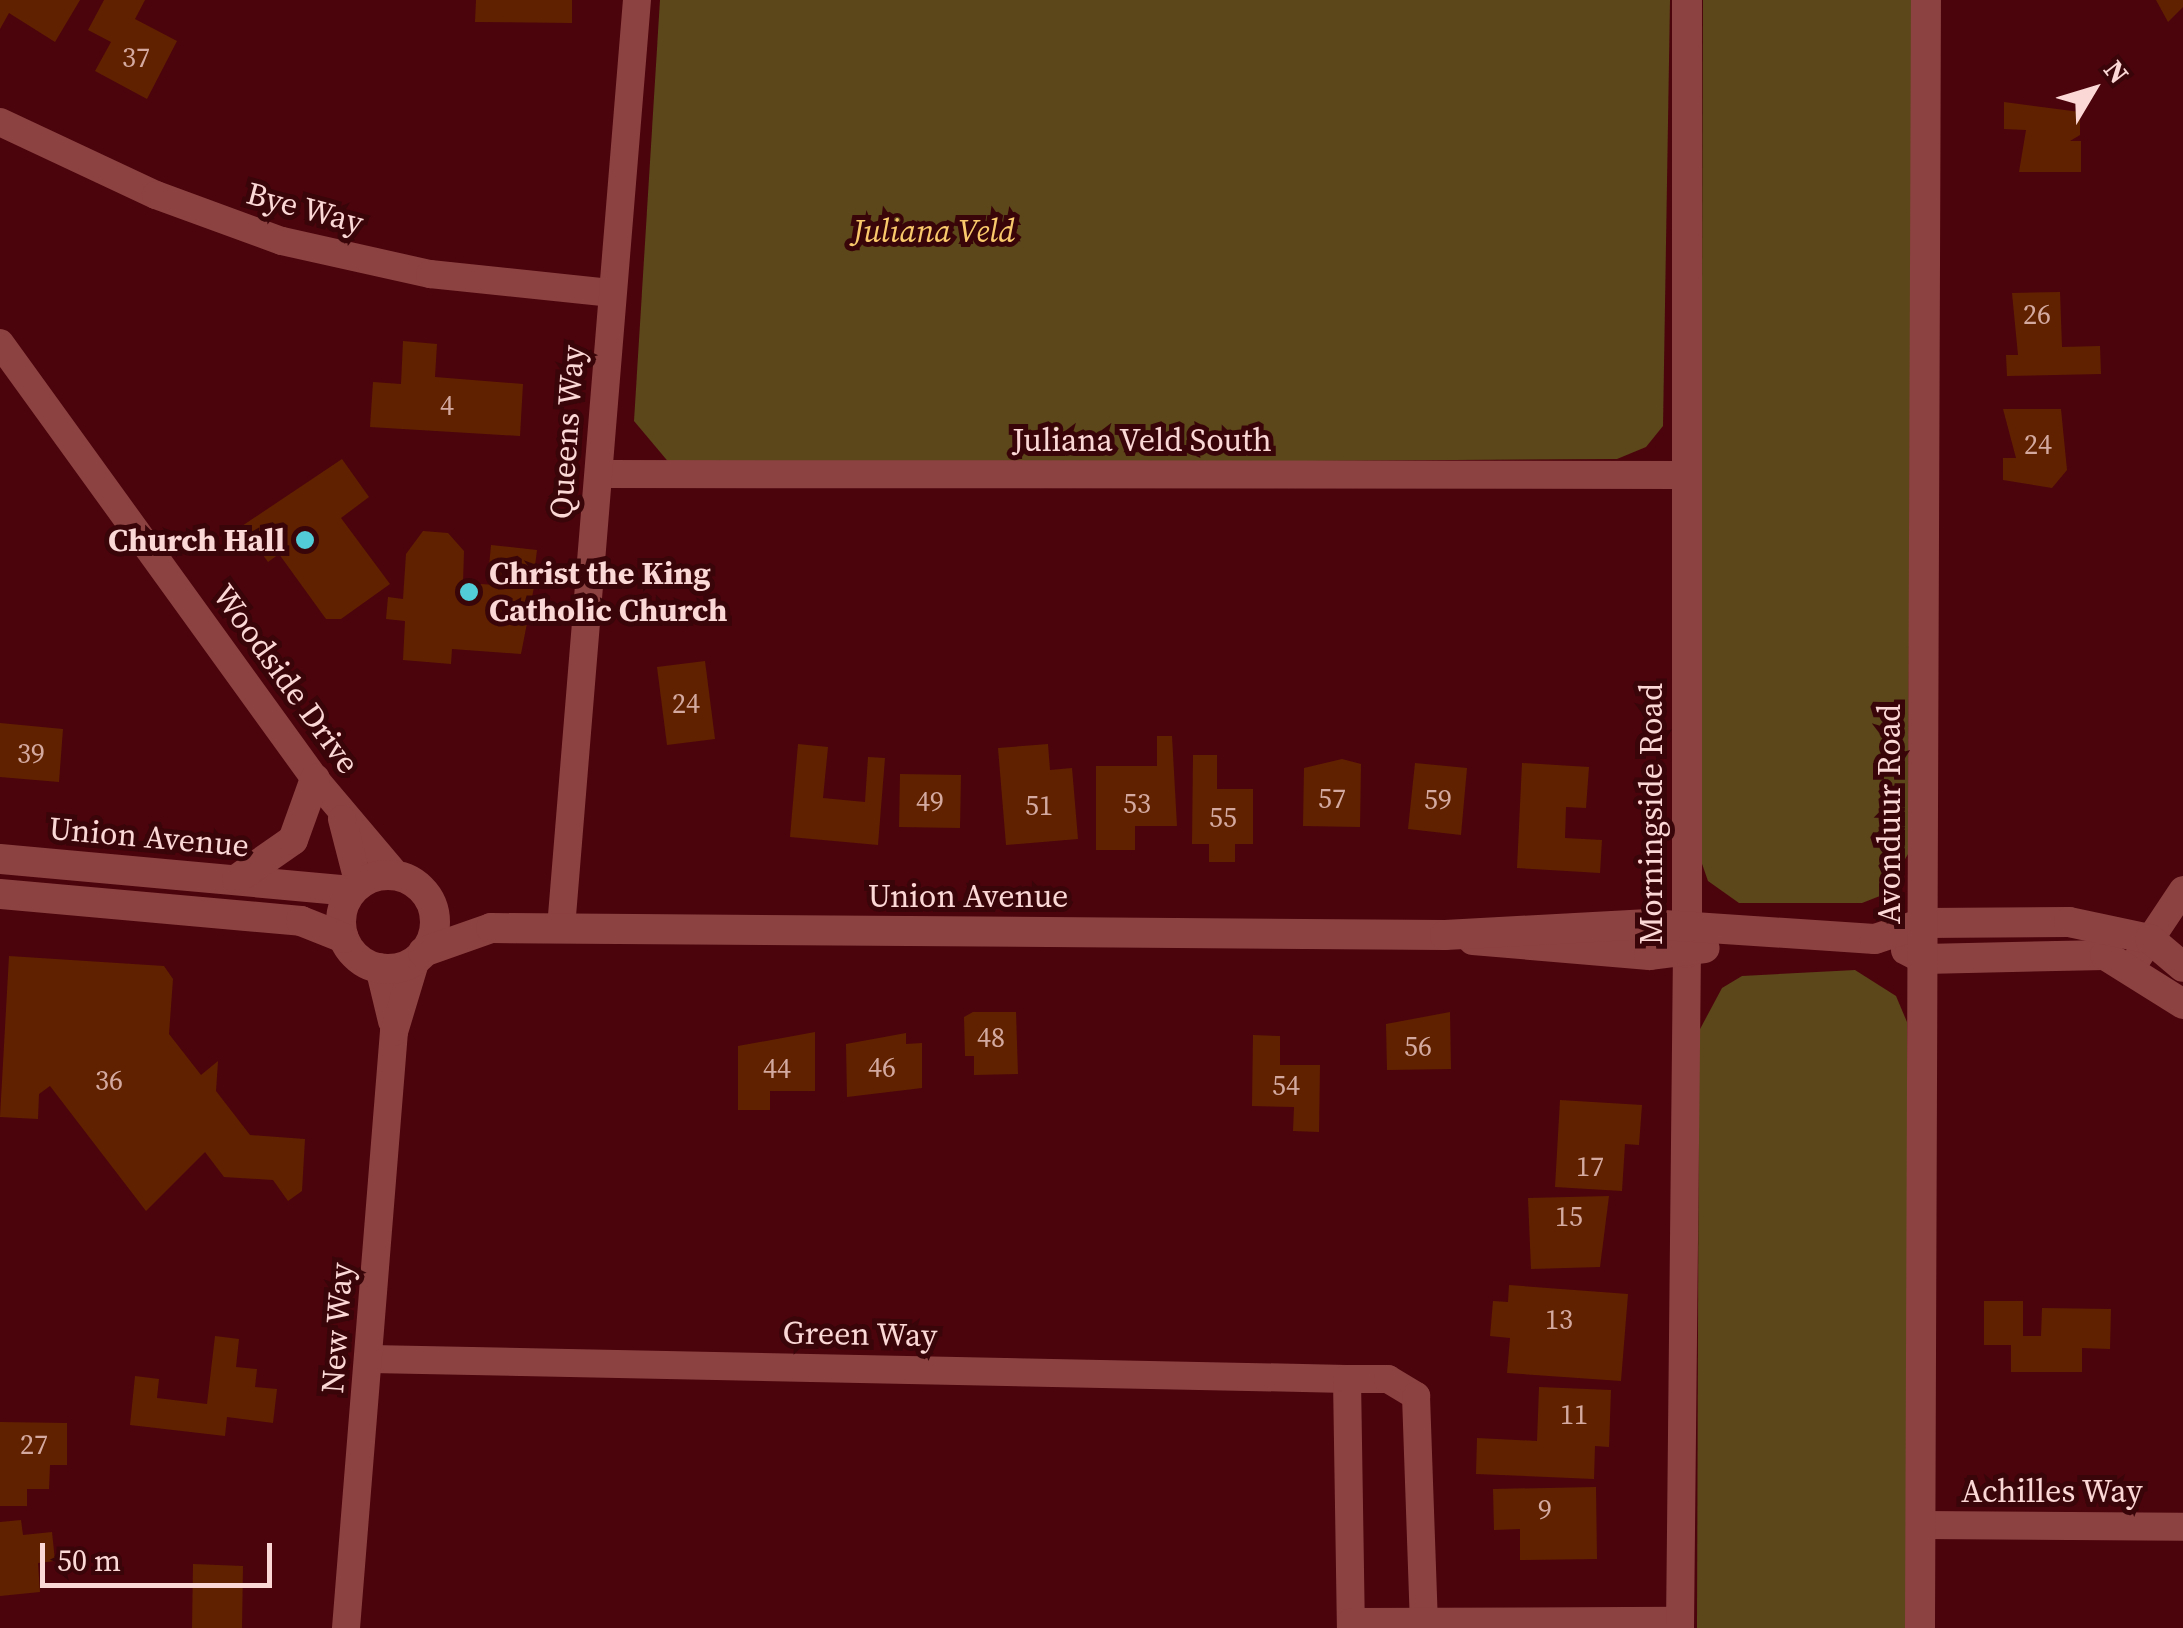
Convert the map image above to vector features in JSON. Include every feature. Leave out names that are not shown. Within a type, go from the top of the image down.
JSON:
[{"type":"street","name":"Queens Way","points":[[561,928],[637,0]]},
{"type":"street","name":"Morningside Road","points":[[1680,1624],[1688,939],[1684,475],[1687,0]]},
{"type":"street","name":"Avonduur Road","points":[[1920,1628],[1926,0]]},
{"type":"street","name":"Bye Way","points":[[0,122],[156,196],[282,240],[430,274],[610,293]]},
{"type":"street","name":"Woodside Drive","points":[[0,343],[315,779],[396,876]]},
{"type":"street","name":"Juliana Veld South","points":[[600,474],[1684,475]]},
{"type":"street","points":[[231,914],[238,880],[293,840],[315,779]]},
{"type":"street","name":"Woodside Drive","points":[[340,812],[356,888]]},
{"type":"street","name":"Union Avenue","points":[[0,859],[356,888]]},
{"type":"street","points":[[0,894],[314,922],[344,938],[379,967],[419,956],[433,932],[430,901],[396,876],[356,888],[344,938]]},
{"type":"street","points":[[2133,965],[2183,890]]},
{"type":"street","name":"Union Avenue","points":[[430,901],[490,928]]},
{"type":"street","name":"Union Avenue","points":[[419,956],[490,928],[1688,939],[1881,938],[1923,922]]},
{"type":"street","points":[[1923,922],[2069,922],[2150,939],[2183,967]]},
{"type":"street","name":"Union Avenue","points":[[1881,938],[1924,959]]},
{"type":"street","points":[[1924,959],[2068,953],[2133,965],[2183,1004]]},
{"type":"street","name":"New Way","points":[[346,1628],[371,1360],[394,1032],[419,956]]},
{"type":"street","name":"New Way","points":[[379,967],[394,1032]]},
{"type":"street","name":"Green Way","points":[[371,1360],[1388,1379],[1416,1396],[1424,1620]]},
{"type":"street","points":[[1348,1380],[1351,1625],[1424,1620],[1680,1624]]},
{"type":"street","name":"Achilles Way","points":[[1922,1525],[2183,1527]]},
{"type":"green space","name":"Juliana Veld","points":[[660,0],[1670,0],[1663,426],[1646,447],[1617,459],[671,465],[634,421]]},
{"type":"green space","points":[[1703,0],[1912,0],[1908,854],[1885,894],[1862,903],[1739,903],[1708,881],[1700,858]]},
{"type":"green space","points":[[1855,970],[1896,996],[1907,1022],[1910,1628],[1697,1628],[1699,1031],[1722,988],[1742,976]]},
{"type":"building","points":[[0,0],[80,0],[55,42],[9,13],[0,29]]},
{"type":"building","points":[[104,0],[145,0],[135,19],[177,41],[147,99],[95,71],[111,42],[88,30]]},
{"type":"building","points":[[476,0],[572,0],[572,23],[475,22]]},
{"type":"building","points":[[2156,0],[2183,0],[2183,7],[2168,22]]},
{"type":"building","points":[[2004,102],[2080,112],[2080,135],[2070,141],[2081,141],[2081,172],[2019,172],[2026,130],[2004,129]]},
{"type":"building","points":[[2060,292],[2062,347],[2100,346],[2101,374],[2007,376],[2006,355],[2018,355],[2012,293]]},
{"type":"building","points":[[403,341],[437,344],[435,377],[523,384],[520,436],[370,427],[373,382],[401,384]]},
{"type":"building","points":[[2003,409],[2061,409],[2067,470],[2052,488],[2003,480],[2003,458],[2016,458]]},
{"type":"building","name":"Church Hall","points":[[342,459],[369,497],[341,518],[390,584],[341,619],[326,619],[279,554],[268,562],[242,526]]},
{"type":"building","name":"Christ the King Catholic Church","points":[[423,531],[448,533],[464,551],[463,583],[534,587],[521,654],[452,649],[451,664],[403,660],[405,621],[386,619],[388,597],[403,599],[406,554]]},
{"type":"building","points":[[491,545],[537,550],[533,582],[488,577]]},
{"type":"building","points":[[705,661],[715,739],[667,745],[657,667]]},
{"type":"building","points":[[0,723],[63,729],[59,782],[0,777]]},
{"type":"building","points":[[1157,736],[1172,736],[1177,826],[1135,826],[1135,850],[1096,850],[1096,766],[1157,766]]},
{"type":"building","points":[[798,744],[828,747],[823,798],[865,802],[868,757],[885,758],[878,845],[790,837]]},
{"type":"building","points":[[1048,744],[1050,770],[1072,768],[1078,839],[1006,845],[998,748]]},
{"type":"building","points":[[1193,755],[1217,755],[1217,789],[1253,789],[1253,844],[1235,844],[1235,862],[1209,862],[1209,844],[1192,844]]},
{"type":"building","points":[[1342,759],[1361,764],[1360,827],[1303,826],[1304,768]]},
{"type":"building","points":[[1415,763],[1467,768],[1461,835],[1408,829]]},
{"type":"building","points":[[1522,763],[1589,767],[1586,808],[1566,807],[1565,838],[1602,840],[1600,873],[1517,868]]},
{"type":"building","points":[[900,774],[961,775],[960,828],[899,827]]},
{"type":"building","points":[[9,956],[164,966],[173,979],[169,1034],[201,1075],[218,1061],[216,1091],[250,1135],[305,1139],[302,1191],[288,1201],[273,1180],[224,1177],[205,1152],[146,1211],[50,1086],[39,1094],[38,1119],[0,1117]]},
{"type":"building","points":[[973,1012],[1016,1012],[1018,1074],[974,1075],[974,1056],[965,1056],[964,1017]]},
{"type":"building","points":[[1450,1012],[1451,1069],[1387,1070],[1386,1024]]},
{"type":"building","points":[[815,1032],[815,1091],[770,1091],[770,1110],[738,1110],[738,1046]]},
{"type":"building","points":[[906,1033],[906,1044],[922,1043],[922,1088],[847,1097],[846,1044]]},
{"type":"building","points":[[1253,1035],[1280,1036],[1280,1065],[1320,1065],[1319,1132],[1293,1131],[1294,1107],[1252,1106]]},
{"type":"building","points":[[1560,1100],[1642,1105],[1639,1145],[1625,1144],[1622,1191],[1555,1187]]},
{"type":"building","points":[[1609,1196],[1600,1267],[1531,1269],[1528,1198]]},
{"type":"building","points":[[1509,1285],[1628,1294],[1621,1381],[1507,1373],[1510,1338],[1490,1336],[1493,1301],[1508,1302]]},
{"type":"building","points":[[1984,1301],[2023,1301],[2023,1336],[2041,1336],[2042,1308],[2111,1309],[2110,1349],[2082,1348],[2082,1372],[2011,1372],[2011,1345],[1984,1345]]},
{"type":"building","points":[[215,1336],[239,1339],[236,1367],[257,1369],[255,1387],[277,1389],[273,1423],[227,1417],[225,1436],[130,1425],[135,1376],[159,1379],[157,1398],[207,1404]]},
{"type":"building","points":[[1539,1387],[1611,1390],[1609,1447],[1595,1446],[1594,1479],[1476,1474],[1477,1438],[1537,1441]]},
{"type":"building","points":[[0,1422],[67,1423],[67,1465],[50,1465],[49,1489],[27,1489],[27,1506],[0,1506]]},
{"type":"building","points":[[1596,1487],[1597,1559],[1520,1560],[1520,1529],[1494,1530],[1493,1489]]},
{"type":"building","points":[[21,1520],[23,1535],[52,1532],[55,1561],[38,1563],[40,1592],[0,1596],[0,1522]]},
{"type":"building","points":[[193,1564],[243,1566],[242,1628],[192,1628]]},
{"type":"place","name":"Church Hall","points":[[305,540]]},
{"type":"place","name":"Christ the King Catholic Church","points":[[469,592]]}]
